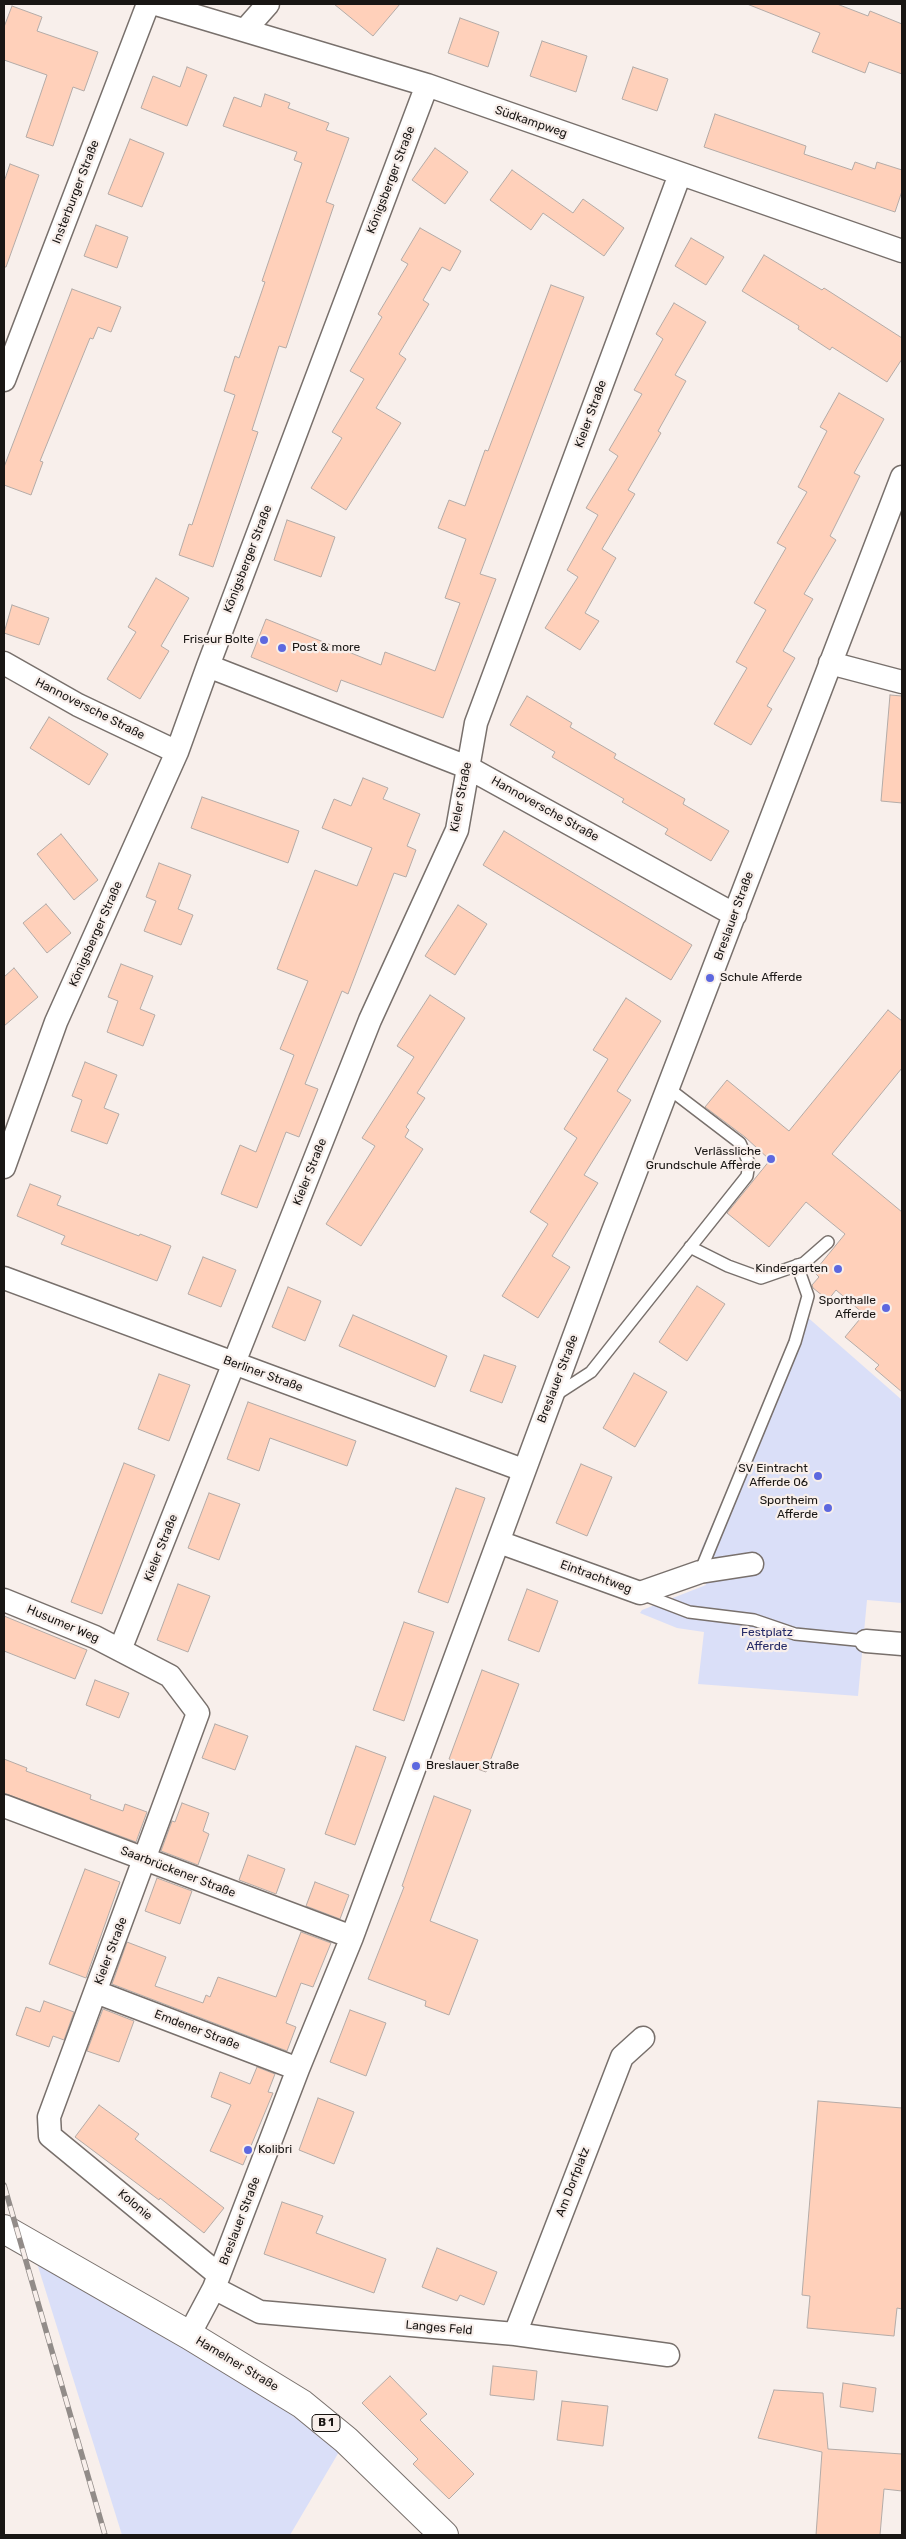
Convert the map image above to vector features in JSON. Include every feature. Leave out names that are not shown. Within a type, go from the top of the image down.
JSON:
[{"type":"main road","name":"Hamelner Straße","points":[[4,2229],[189,2335],[302,2404],[320,2417],[444,2535]]},
{"type":"street","name":"Insterburger Straße","points":[[4,380],[148,4]]},
{"type":"street","name":"Südkampweg","points":[[156,4],[427,85],[902,251]]},
{"type":"street","points":[[245,30],[268,4]]},
{"type":"street","name":"Königsberger Straße","points":[[4,1167],[56,1022],[177,752],[427,85]]},
{"type":"street","name":"Kieler Straße","points":[[50,2136],[49,2117],[198,1713],[170,1676],[120,1650],[370,1020],[457,830],[476,722],[680,174]]},
{"type":"street","name":"Breslauer Straße","points":[[189,2335],[217,2282],[298,2069],[352,1937],[499,1542],[523,1470],[735,915],[770,818],[902,477]]},
{"type":"street","name":"Hannoversche Straße","points":[[4,663],[78,705],[177,752]]},
{"type":"street","points":[[830,663],[902,682]]},
{"type":"street","name":"Hannoversche Straße","points":[[208,666],[467,767],[735,915]]},
{"type":"street","name":"Berliner Straße","points":[[4,1278],[523,1470]]},
{"type":"street","name":"Eintrachtweg","points":[[499,1542],[640,1593],[700,1572],[752,1564]]},
{"type":"street","name":"Husumer Weg","points":[[4,1600],[95,1637],[120,1650]]},
{"type":"street","points":[[866,1640],[902,1644]]},
{"type":"street","name":"Saarbrückener Straße","points":[[4,1806],[352,1937]]},
{"type":"street","name":"Emdener Straße","points":[[96,1992],[298,2069]]},
{"type":"street","name":"Am Dorfplatz","points":[[515,2334],[622,2057],[644,2038]]},
{"type":"street","name":"Kolonie","points":[[50,2136],[217,2282]]},
{"type":"street","name":"Langes Feld","points":[[217,2282],[260,2312],[515,2334],[668,2355]]},
{"type":"lane","points":[[551,1398],[591,1372],[747,1176],[749,1163],[740,1143],[668,1088]]},
{"type":"lane","points":[[690,1247],[728,1266],[761,1278],[804,1263],[828,1242]]},
{"type":"lane","points":[[700,1572],[796,1342],[808,1296],[798,1265]]},
{"type":"lane","points":[[640,1593],[689,1612],[754,1620],[795,1634],[866,1640]]},
{"type":"green space","name":"SV Eintracht Afferde 06","points":[[805,1315],[902,1400],[902,1603],[867,1600],[858,1696],[698,1684],[704,1632],[677,1628],[640,1613],[642,1610],[706,1585],[700,1552]]},
{"type":"green space","points":[[31,2244],[346,2440],[290,2535],[122,2535]]},
{"type":"building","points":[[334,4],[400,4],[373,36]]},
{"type":"building","points":[[747,4],[837,4],[868,16],[870,11],[902,24],[902,74],[869,62],[865,73],[812,52],[820,33]]},
{"type":"building","points":[[12,6],[42,17],[37,31],[98,52],[84,91],[73,87],[53,146],[26,137],[47,75],[4,60],[4,27]]},
{"type":"building","points":[[460,18],[499,32],[488,67],[448,53]]},
{"type":"building","points":[[542,41],[587,56],[576,92],[530,76]]},
{"type":"building","points":[[187,67],[207,75],[187,126],[141,108],[153,76],[180,87]]},
{"type":"building","points":[[633,67],[668,79],[657,111],[622,99]]},
{"type":"building","points":[[265,94],[290,103],[288,108],[329,123],[326,130],[349,138],[326,202],[334,205],[286,348],[279,346],[252,430],[258,432],[213,567],[179,555],[189,524],[192,525],[235,395],[224,391],[235,356],[239,358],[265,282],[262,281],[302,163],[294,160],[297,152],[223,126],[234,97],[261,107]]},
{"type":"building","points":[[715,114],[806,146],[804,154],[852,170],[855,162],[875,169],[877,162],[902,170],[902,191],[895,212],[704,147]]},
{"type":"building","points":[[130,139],[164,153],[142,207],[108,194]]},
{"type":"building","points":[[435,148],[468,172],[445,204],[412,180]]},
{"type":"building","points":[[10,164],[39,175],[6,267],[4,267],[4,182]]},
{"type":"building","points":[[512,170],[573,213],[583,199],[624,228],[604,256],[543,213],[531,230],[490,200]]},
{"type":"building","points":[[96,225],[128,237],[117,268],[84,256]]},
{"type":"building","points":[[420,228],[461,251],[450,271],[442,267],[423,300],[429,304],[399,354],[406,359],[376,408],[401,423],[346,510],[311,488],[342,438],[332,432],[364,379],[350,371],[382,317],[378,314],[408,264],[401,260]]},
{"type":"building","points":[[691,238],[724,257],[706,285],[675,266]]},
{"type":"building","points":[[764,255],[822,290],[824,288],[902,338],[902,359],[887,382],[832,347],[830,350],[798,329],[799,326],[742,291]]},
{"type":"building","points":[[551,285],[584,297],[480,574],[496,579],[443,718],[341,680],[337,692],[251,657],[266,619],[381,665],[385,652],[435,671],[460,603],[445,598],[466,539],[438,528],[449,500],[465,506],[485,450],[488,451]]},
{"type":"building","points":[[72,289],[121,307],[111,332],[98,327],[93,339],[90,338],[40,461],[43,462],[31,495],[4,485],[4,467]]},
{"type":"building","points":[[674,303],[706,322],[675,375],[686,381],[658,431],[661,433],[628,490],[635,494],[602,549],[616,558],[585,613],[599,621],[580,650],[545,628],[578,577],[567,570],[598,515],[586,508],[618,456],[609,450],[642,394],[634,390],[663,339],[656,334]]},
{"type":"building","points":[[839,393],[884,419],[854,473],[860,476],[830,536],[836,540],[804,594],[813,599],[783,651],[795,658],[767,706],[772,709],[751,745],[714,724],[747,668],[736,662],[766,610],[754,603],[786,548],[777,543],[807,492],[798,487],[827,431],[820,427]]},
{"type":"building","points":[[287,520],[335,537],[321,577],[274,560]]},
{"type":"building","points":[[156,578],[189,598],[161,646],[169,651],[140,699],[107,679],[136,632],[128,627]]},
{"type":"building","points":[[12,605],[49,618],[39,645],[4,633]]},
{"type":"building","points":[[890,695],[902,696],[902,803],[881,801]]},
{"type":"building","points":[[527,696],[572,723],[570,727],[616,754],[614,758],[685,799],[683,804],[729,831],[711,861],[665,834],[668,829],[622,802],[624,799],[552,757],[555,752],[510,725]]},
{"type":"building","points":[[49,717],[108,754],[89,785],[30,748]]},
{"type":"building","points":[[363,778],[388,788],[383,799],[420,814],[407,846],[416,850],[406,877],[394,873],[348,994],[342,991],[305,1084],[318,1089],[299,1137],[286,1132],[257,1208],[221,1194],[240,1145],[256,1152],[294,1055],[280,1049],[308,981],[277,969],[315,870],[357,886],[372,848],[322,828],[334,799],[351,806]]},
{"type":"building","points":[[202,797],[299,831],[288,863],[191,828]]},
{"type":"building","points":[[504,831],[692,945],[671,980],[483,865]]},
{"type":"building","points":[[61,834],[98,880],[74,900],[37,854]]},
{"type":"building","points":[[159,863],[191,875],[178,909],[193,915],[181,945],[144,931],[156,901],[146,897]]},
{"type":"building","points":[[46,904],[71,933],[47,953],[23,923]]},
{"type":"building","points":[[458,905],[487,924],[455,975],[425,956]]},
{"type":"building","points":[[121,964],[153,976],[140,1009],[155,1015],[143,1046],[107,1032],[118,1001],[108,997]]},
{"type":"building","points":[[14,968],[38,997],[4,1026],[4,977]]},
{"type":"building","points":[[430,995],[465,1018],[417,1093],[425,1098],[406,1127],[409,1130],[405,1137],[423,1149],[361,1246],[326,1224],[375,1146],[362,1138],[414,1057],[397,1046]]},
{"type":"building","points":[[626,998],[661,1021],[617,1091],[631,1100],[584,1175],[598,1183],[552,1256],[570,1267],[538,1318],[502,1296],[548,1224],[530,1212],[577,1138],[564,1129],[608,1059],[593,1050]]},
{"type":"building","points":[[888,1010],[902,1021],[902,1068],[832,1154],[902,1212],[902,1392],[875,1369],[879,1365],[845,1337],[864,1314],[836,1290],[828,1300],[813,1288],[812,1285],[819,1277],[814,1272],[845,1234],[806,1202],[769,1247],[727,1213],[770,1160],[745,1137],[705,1107],[727,1080],[789,1131]]},
{"type":"building","points":[[85,1062],[117,1075],[104,1108],[119,1114],[107,1144],[71,1131],[82,1100],[72,1096]]},
{"type":"building","points":[[30,1184],[61,1196],[57,1205],[171,1246],[157,1281],[61,1244],[65,1236],[17,1216]]},
{"type":"building","points":[[203,1257],[236,1270],[221,1307],[188,1294]]},
{"type":"building","points":[[697,1286],[725,1304],[687,1361],[659,1342]]},
{"type":"building","points":[[288,1287],[321,1301],[305,1341],[272,1327]]},
{"type":"building","points":[[353,1315],[447,1356],[435,1387],[339,1346]]},
{"type":"building","points":[[484,1355],[516,1366],[502,1403],[470,1391]]},
{"type":"building","points":[[634,1373],[667,1392],[635,1447],[603,1428]]},
{"type":"building","points":[[159,1374],[190,1385],[169,1441],[138,1429]]},
{"type":"building","points":[[248,1402],[356,1441],[347,1466],[270,1438],[259,1471],[227,1459]]},
{"type":"building","points":[[124,1463],[155,1475],[102,1614],[71,1602]]},
{"type":"building","points":[[581,1464],[612,1477],[587,1536],[556,1523]]},
{"type":"building","points":[[456,1488],[485,1498],[448,1603],[418,1592]]},
{"type":"building","points":[[209,1493],[240,1504],[219,1560],[188,1548]]},
{"type":"building","points":[[178,1584],[210,1596],[188,1652],[157,1640]]},
{"type":"building","points":[[527,1589],[558,1601],[539,1652],[508,1640]]},
{"type":"building","points":[[4,1616],[87,1650],[75,1679],[4,1651]]},
{"type":"building","points":[[404,1622],[434,1632],[404,1721],[373,1710]]},
{"type":"building","points":[[482,1670],[519,1684],[486,1772],[449,1759]]},
{"type":"building","points":[[95,1680],[129,1693],[119,1718],[86,1705]]},
{"type":"building","points":[[215,1724],[248,1736],[235,1770],[202,1758]]},
{"type":"building","points":[[356,1746],[386,1757],[355,1845],[325,1834]]},
{"type":"building","points":[[4,1759],[27,1768],[26,1771],[91,1795],[90,1799],[123,1811],[125,1804],[147,1812],[136,1842],[4,1793]]},
{"type":"building","points":[[434,1796],[471,1810],[430,1921],[478,1940],[449,2015],[425,2006],[426,2001],[368,1979],[404,1887],[402,1886]]},
{"type":"building","points":[[182,1803],[209,1813],[203,1831],[209,1834],[198,1865],[161,1851],[172,1821],[175,1822]]},
{"type":"building","points":[[248,1855],[285,1869],[276,1894],[239,1880]]},
{"type":"building","points":[[85,1869],[120,1882],[86,1978],[49,1964]]},
{"type":"building","points":[[157,1878],[192,1891],[180,1924],[145,1911]]},
{"type":"building","points":[[315,1882],[349,1895],[340,1919],[306,1906]]},
{"type":"building","points":[[301,1932],[331,1943],[313,1987],[301,1983],[286,2023],[296,2027],[287,2051],[112,1984],[127,1942],[166,1957],[155,1986],[203,2003],[206,1995],[210,1997],[218,1977],[276,1997]]},
{"type":"building","points":[[44,2001],[74,2012],[64,2040],[53,2036],[49,2047],[16,2035],[26,2007],[40,2012]]},
{"type":"building","points":[[103,2009],[134,2021],[119,2062],[87,2051]]},
{"type":"building","points":[[350,2010],[386,2023],[366,2076],[330,2062]]},
{"type":"building","points":[[257,2067],[275,2074],[268,2092],[273,2093],[243,2165],[210,2151],[231,2105],[211,2097],[220,2072],[250,2084]]},
{"type":"building","points":[[318,2098],[354,2112],[334,2164],[299,2150]]},
{"type":"building","points":[[818,2101],[902,2108],[902,2309],[897,2308],[894,2336],[807,2328],[810,2296],[802,2295]]},
{"type":"building","points":[[99,2105],[139,2134],[135,2139],[224,2208],[204,2233],[160,2198],[159,2200],[75,2137]]},
{"type":"building","points":[[282,2202],[323,2216],[316,2233],[386,2259],[374,2293],[264,2254]]},
{"type":"building","points":[[437,2248],[497,2272],[484,2305],[460,2295],[457,2301],[422,2287]]},
{"type":"building","points":[[493,2366],[537,2371],[534,2400],[490,2395]]},
{"type":"building","points":[[390,2376],[427,2414],[420,2420],[474,2474],[449,2499],[413,2464],[418,2459],[362,2403]]},
{"type":"building","points":[[843,2383],[876,2388],[873,2412],[840,2407]]},
{"type":"building","points":[[774,2390],[823,2393],[828,2449],[902,2454],[902,2491],[884,2489],[880,2535],[816,2535],[822,2452],[758,2438]]},
{"type":"building","points":[[562,2401],[608,2406],[603,2446],[557,2440]]},
{"type":"railway","points":[[4,2185],[105,2535]]},
{"type":"place","name":"Friseur Bolte","points":[[264,640]]},
{"type":"place","name":"Post & more","points":[[282,648]]},
{"type":"place","name":"Schule Afferde","points":[[710,978]]},
{"type":"place","name":"Verlässliche Grundschule Afferde","points":[[771,1159]]},
{"type":"place","name":"Kindergarten","points":[[838,1269]]},
{"type":"place","name":"Sporthalle Afferde","points":[[886,1308]]},
{"type":"place","name":"SV Eintracht Afferde 06","points":[[818,1476]]},
{"type":"place","name":"Sportheim Afferde","points":[[828,1508]]},
{"type":"place","name":"Breslauer Straße","points":[[416,1766]]},
{"type":"place","name":"Kolibri","points":[[248,2150]]},
{"type":"park label","name":"Festplatz Afferde","points":[[767,1640]]}]
